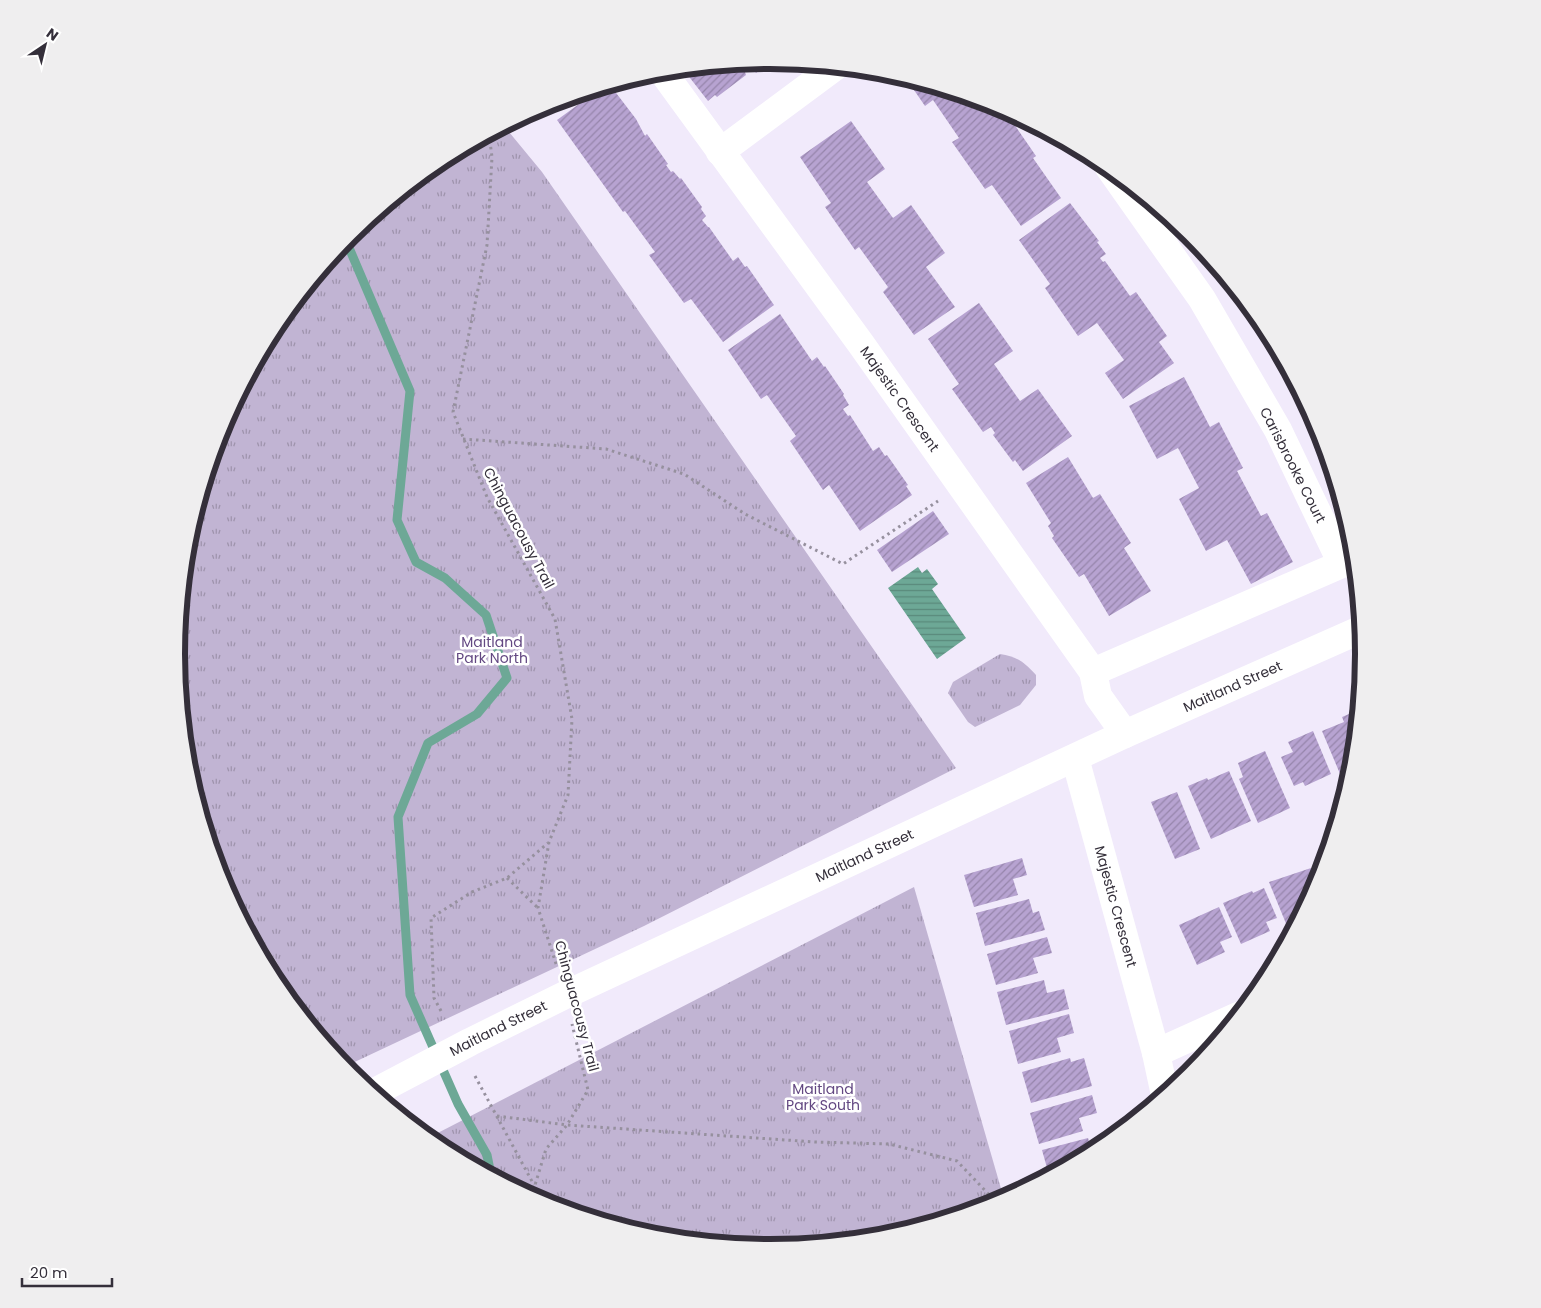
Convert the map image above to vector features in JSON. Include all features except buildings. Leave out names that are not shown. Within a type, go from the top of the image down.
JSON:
[{"type":"street","points":[[720,152],[828,72]]},
{"type":"street","name":"Majestic Crescent","points":[[667,78],[861,344],[1093,672],[1098,696],[1124,734]]},
{"type":"street","name":"Carisbrooke Court","points":[[1093,672],[1342,564],[1278,430],[1202,299],[1123,187]]},
{"type":"street","name":"Maitland Street","points":[[380,1089],[565,995],[1124,734],[1355,632]]},
{"type":"street","name":"Majestic Crescent","points":[[1075,758],[1156,1053],[1163,1087]]},
{"type":"street","points":[[1156,1053],[1226,1022]]},
{"type":"path","name":"Chinguacousy Trail","points":[[490,141],[492,157],[487,245],[454,412],[487,497],[554,619],[572,719],[568,795],[549,842],[538,908],[565,995],[588,1090],[567,1125],[546,1149],[534,1189]]},
{"type":"path","points":[[463,439],[606,450],[684,474],[745,514],[843,564],[961,486]]},
{"type":"path","name":"Chinguacousy Trail","points":[[441,1011],[434,998],[431,918],[472,892],[507,878],[549,842]]},
{"type":"path","name":"Chinguacousy Trail","points":[[507,878],[538,908]]},
{"type":"path","points":[[475,1076],[535,1185]]},
{"type":"path","points":[[497,1116],[567,1125],[815,1142],[889,1144],[957,1161],[990,1196]]},
{"type":"green space","name":"Maitland Park North","points":[[508,131],[542,172],[956,768],[644,926],[352,1063],[330,1040],[306,1010],[290,988],[246,913],[216,842],[196,768],[190,730],[185,654],[187,616],[196,540],[205,503],[216,466],[230,430],[264,361],[306,298],[330,268],[385,214],[414,190],[445,167]]},
{"type":"green space","points":[[1000,654],[1012,657],[1028,667],[1036,675],[1036,685],[1020,705],[975,727],[968,722],[948,693],[953,682]]},
{"type":"green space","name":"Maitland Park South","points":[[914,887],[1002,1191],[959,1208],[885,1228],[809,1238],[732,1238],[656,1228],[582,1208],[512,1179],[478,1161],[436,1134]]},
{"type":"shaded area","points":[[918,567],[922,573],[927,569],[938,584],[932,589],[966,638],[937,659],[888,588]]},
{"type":"waterway","points":[[349,248],[410,391],[397,520],[416,562],[445,578],[486,615],[507,678],[477,714],[428,743],[398,817],[410,995],[458,1104],[487,1155],[489,1167]]}]
